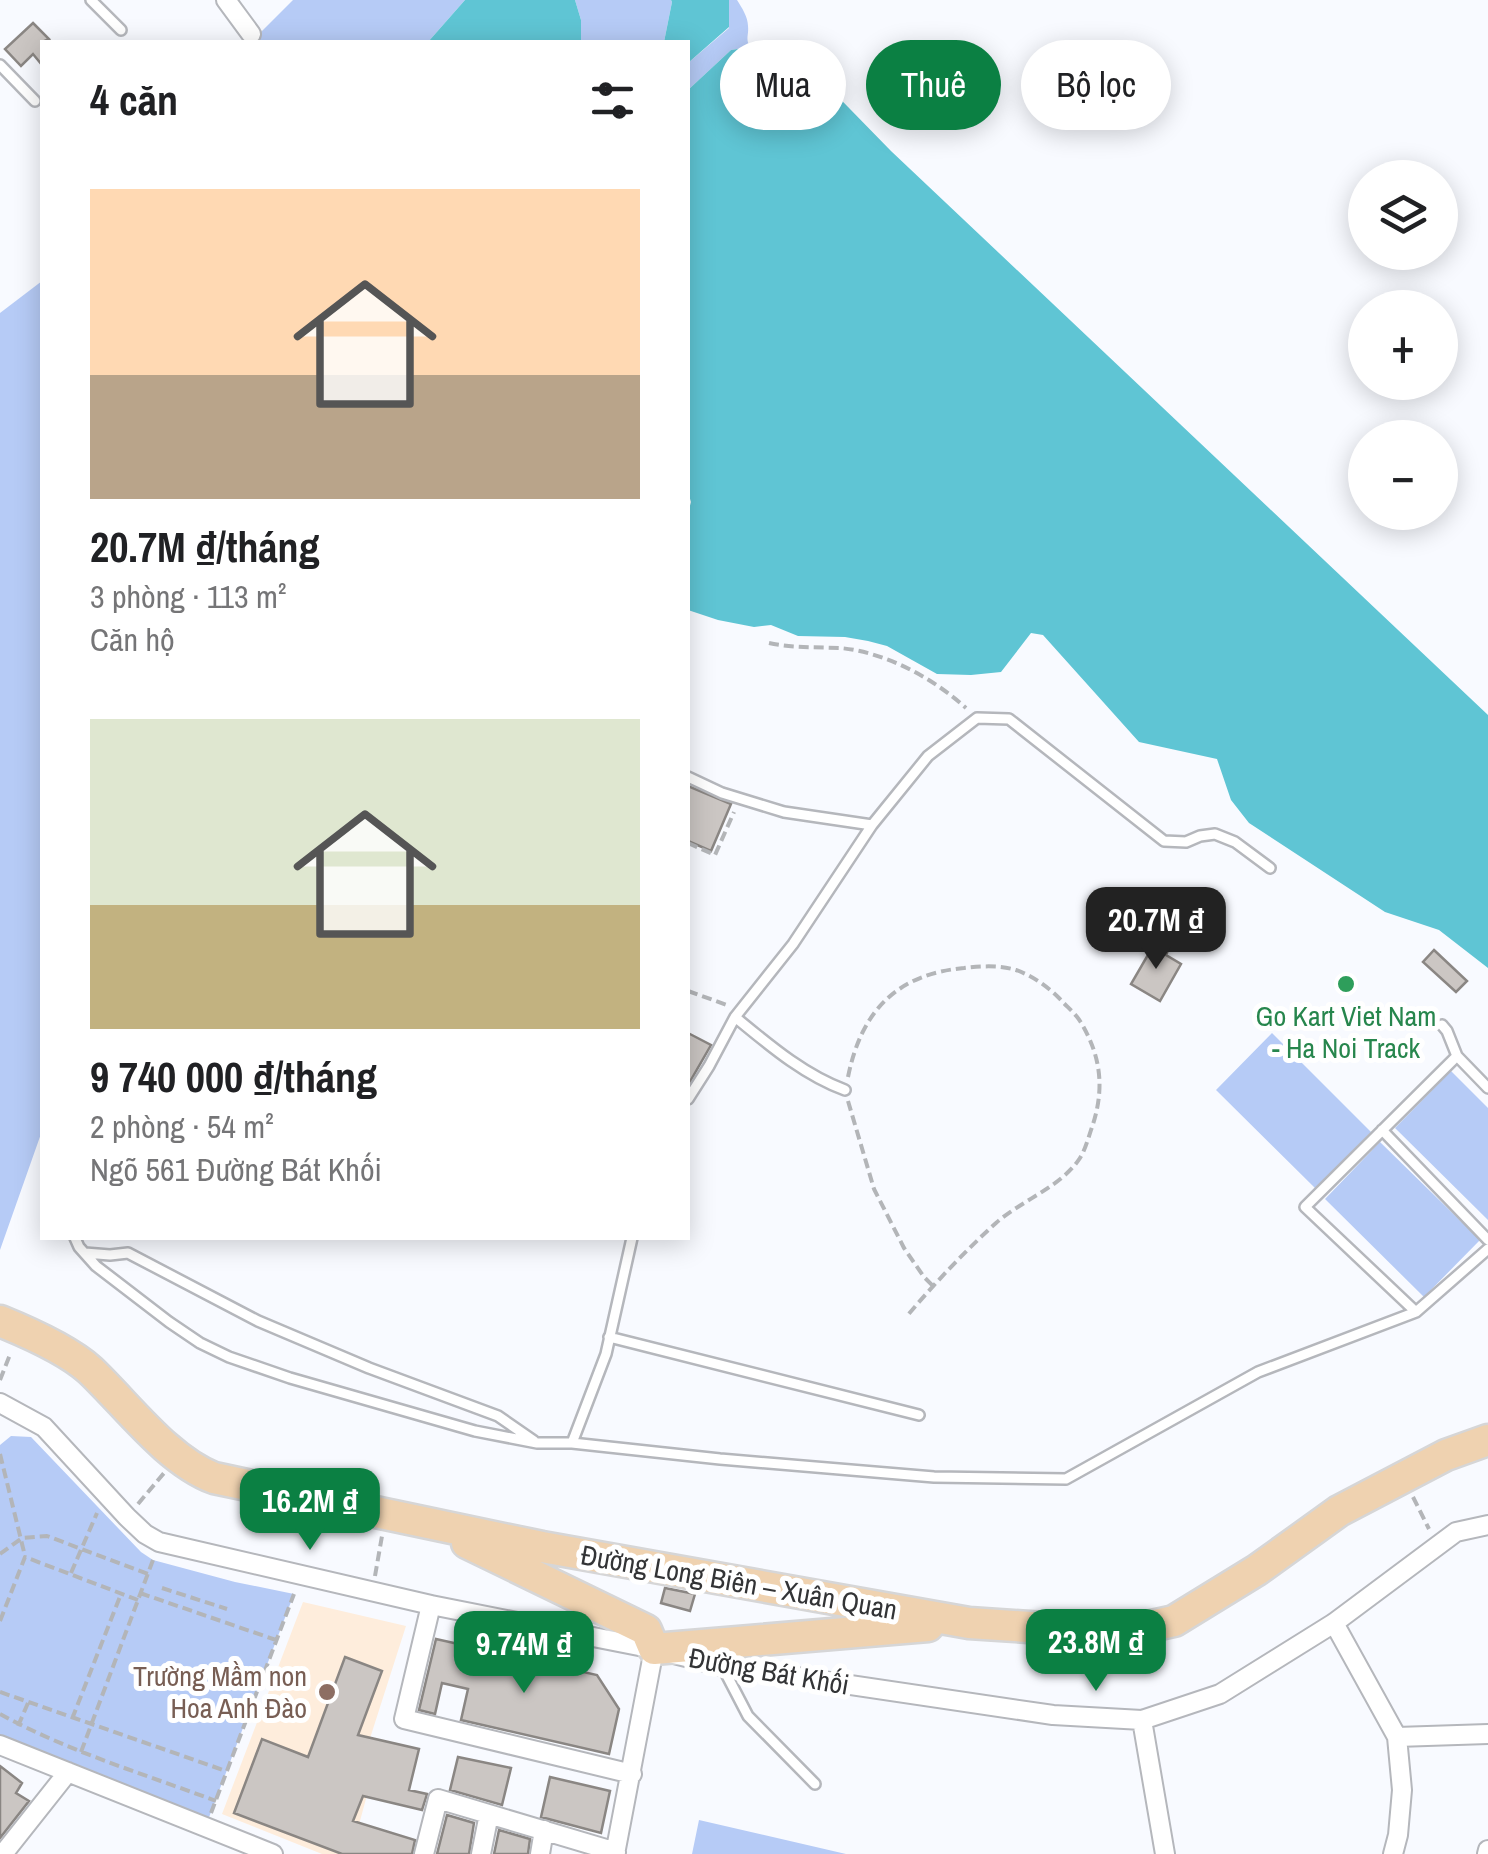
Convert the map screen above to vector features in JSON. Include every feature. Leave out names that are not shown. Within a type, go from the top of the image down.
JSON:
[{"type":"main road","name":"Đường Long Biên – Xuân Quan","points":[[8,1330],[28,1332],[86,1367],[146,1428],[197,1472],[214,1478],[428,1525],[970,1623],[1119,1633],[1174,1621],[1257,1570],[1339,1511],[1446,1455],[1488,1440]]},
{"type":"main road","points":[[428,1525],[646,1630],[654,1649],[970,1623]]},
{"type":"street","points":[[226,0],[251,34]]},
{"type":"street","name":"Đường Bát Khối","points":[[0,1403],[44,1428],[145,1534],[159,1542],[431,1605],[722,1666],[1054,1715],[1142,1720],[1220,1694],[1334,1622],[1456,1532],[1488,1525]]},
{"type":"street","points":[[431,1605],[404,1719],[632,1774]]},
{"type":"street","points":[[1334,1622],[1397,1738],[1402,1790],[1392,1854]]},
{"type":"street","points":[[424,1854],[438,1799],[616,1853],[654,1649]]},
{"type":"street","points":[[1142,1720],[1165,1854]]},
{"type":"street","points":[[1397,1738],[1488,1734]]},
{"type":"street","points":[[0,1745],[205,1827],[229,1846],[273,1854]]},
{"type":"street","points":[[3,1854],[68,1772]]},
{"type":"street","points":[[481,1854],[488,1814]]},
{"type":"street","points":[[540,1854],[544,1830]]},
{"type":"lane","points":[[92,0],[121,30]]},
{"type":"lane","points":[[0,65],[35,100]]},
{"type":"lane","points":[[690,1096],[735,1017],[793,944],[872,825],[928,756],[977,718],[1009,719],[1164,841],[1186,842],[1215,834],[1234,842],[1270,868]]},
{"type":"lane","points":[[690,778],[784,812],[872,825]]},
{"type":"lane","points":[[735,1017],[812,1075],[845,1090]]},
{"type":"lane","points":[[1442,1025],[1448,1030],[1457,1056],[1488,1088]]},
{"type":"lane","points":[[1416,1312],[1305,1207],[1457,1056]]},
{"type":"lane","points":[[1382,1130],[1488,1240]]},
{"type":"lane","points":[[76,1240],[96,1266],[200,1343],[290,1378],[475,1431],[537,1443],[934,1477],[1066,1480],[1258,1372],[1416,1312],[1488,1249]]},
{"type":"lane","points":[[572,1443],[610,1338],[632,1240]]},
{"type":"lane","points":[[85,1254],[128,1253],[258,1321],[498,1416],[537,1443]]},
{"type":"lane","points":[[610,1338],[919,1415]]},
{"type":"lane","points":[[722,1666],[748,1716],[815,1784]]},
{"type":"path","points":[[769,643],[842,648],[894,662],[925,679],[977,718]]},
{"type":"path","points":[[690,845],[715,855],[739,798]]},
{"type":"path","points":[[907,1316],[996,1223],[1064,1175],[1080,1158],[1098,1110],[1102,1087],[1098,1061],[1080,1020],[1049,988],[1010,968],[950,969],[918,977],[876,1008],[861,1032],[852,1058],[845,1090],[874,1189],[904,1248],[934,1287]]},
{"type":"path","points":[[690,992],[730,1006],[735,1017]]},
{"type":"path","points":[[0,1380],[8,1330]]},
{"type":"path","points":[[0,1454],[25,1557],[0,1621]]},
{"type":"path","points":[[135,1508],[170,1466]]},
{"type":"path","points":[[1406,1484],[1432,1534]]},
{"type":"path","points":[[71,1574],[99,1508]]},
{"type":"path","points":[[375,1580],[383,1531]]},
{"type":"path","points":[[0,1554],[22,1538],[48,1536],[148,1574]]},
{"type":"path","points":[[25,1557],[121,1594],[276,1640]]},
{"type":"path","points":[[81,1750],[153,1560]]},
{"type":"path","points":[[162,1588],[227,1609]]},
{"type":"path","points":[[72,1718],[121,1594]]},
{"type":"path","points":[[205,1827],[294,1594]]},
{"type":"path","points":[[0,1692],[226,1772]]},
{"type":"path","points":[[19,1725],[28,1703]]},
{"type":"path","points":[[0,1714],[81,1750],[216,1801]]},
{"type":"shaded area","points":[[293,0],[465,0],[430,40],[253,40]]},
{"type":"shaded area","points":[[465,0],[575,0],[581,20],[581,40],[430,40]]},
{"type":"shaded area","points":[[575,0],[672,2],[664,40],[581,40]]},
{"type":"shaded area","points":[[729,0],[737,0],[748,23],[747,40],[720,40],[720,60],[690,88],[690,61],[729,28]]},
{"type":"shaded area","points":[[729,0],[729,27],[690,61],[690,40],[664,40],[672,2]]},
{"type":"shaded area","points":[[720,60],[720,130],[846,130],[846,105],[866,130],[870,130],[1488,715],[1488,968],[1439,930],[1385,912],[1249,823],[1231,800],[1217,759],[1139,742],[1043,635],[1031,633],[1001,672],[937,674],[887,646],[868,641],[798,636],[771,625],[754,627],[690,611],[690,88]]},
{"type":"shaded area","points":[[40,283],[40,1137],[0,1250],[0,313]]},
{"type":"shaded area","points":[[1272,1033],[1371,1132],[1315,1188],[1216,1090]]},
{"type":"shaded area","points":[[1451,1071],[1488,1108],[1488,1220],[1395,1128]]},
{"type":"shaded area","points":[[1380,1142],[1480,1240],[1424,1297],[1325,1199]]},
{"type":"shaded area","points":[[11,1436],[31,1437],[153,1560],[294,1594],[208,1820],[0,1737],[0,1445]]},
{"type":"shaded area","name":"Trường Mầm non Hoa Anh Đào","points":[[303,1602],[406,1626],[364,1757],[370,1784],[351,1854],[322,1854],[222,1814]]},
{"type":"shaded area","points":[[699,1820],[846,1854],[692,1854]]},
{"type":"building","points":[[33,23],[49,39],[40,40],[40,63],[33,54],[21,66],[5,49]]},
{"type":"building","points":[[690,787],[731,804],[711,851],[690,842]]},
{"type":"building","points":[[1156,941],[1169,948],[1166,955],[1181,964],[1160,1001],[1131,984]]},
{"type":"building","points":[[1434,950],[1467,981],[1456,992],[1423,962]]},
{"type":"building","points":[[690,1034],[711,1045],[690,1082]]},
{"type":"building","points":[[665,1588],[695,1594],[690,1611],[661,1603]]},
{"type":"building","points":[[436,1639],[597,1675],[619,1709],[609,1754],[461,1720],[468,1689],[442,1683],[435,1714],[419,1710]]},
{"type":"building","points":[[345,1657],[382,1671],[358,1735],[419,1749],[409,1790],[427,1794],[422,1810],[363,1796],[353,1821],[415,1840],[412,1854],[342,1854],[234,1813],[262,1739],[308,1757]]},
{"type":"building","points":[[458,1757],[511,1768],[502,1805],[450,1790]]},
{"type":"building","points":[[0,1766],[22,1783],[16,1793],[29,1801],[0,1838]]},
{"type":"building","points":[[550,1777],[610,1791],[601,1833],[541,1817]]},
{"type":"building","points":[[447,1815],[474,1823],[469,1854],[437,1854]]},
{"type":"building","points":[[499,1830],[530,1839],[528,1854],[494,1854]]},
{"type":"place","name":"Go Kart Viet Nam - Ha Noi Track","points":[[1346,984]]},
{"type":"place","name":"Trường Mầm non Hoa Anh Đào","points":[[327,1692]]}]
